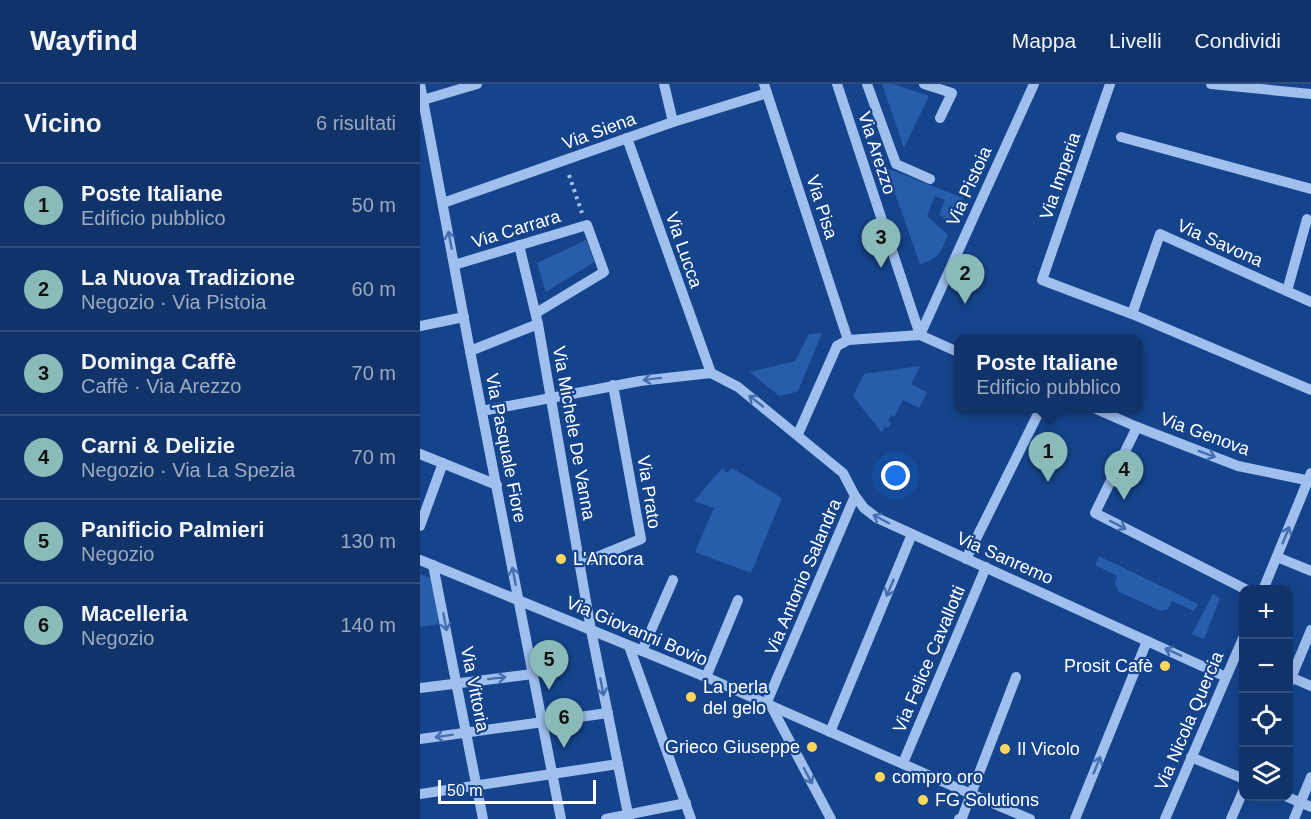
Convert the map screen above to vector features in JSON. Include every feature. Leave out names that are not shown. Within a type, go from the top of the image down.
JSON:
[{"type":"street","name":"Via Pasquale Fiore","points":[[420,84],[561,819]]},
{"type":"street","points":[[423,100],[477,84]]},
{"type":"street","points":[[664,84],[673,122]]},
{"type":"street","name":"Via Arezzo","points":[[837,84],[920,335]]},
{"type":"street","points":[[867,84],[896,164],[930,178]]},
{"type":"street","points":[[924,84],[952,93],[940,118]]},
{"type":"street","name":"Via Pistoia","points":[[920,335],[1034,84]]},
{"type":"street","name":"Via Imperia","points":[[1110,84],[1042,279],[1132,314]]},
{"type":"street","points":[[1217,85],[1311,94]]},
{"type":"street","name":"Via Siena","points":[[443,203],[564,162],[766,88]]},
{"type":"street","name":"Via Pisa","points":[[766,88],[848,340]]},
{"type":"street","points":[[1121,137],[1311,189]]},
{"type":"street","name":"Via Lucca","points":[[627,138],[711,373]]},
{"type":"street","points":[[1287,291],[1307,219]]},
{"type":"street","points":[[470,351],[537,319],[604,272],[587,225]]},
{"type":"street","name":"Via Carrara","points":[[454,264],[587,225]]},
{"type":"street","name":"Via Savona","points":[[1132,314],[1160,234],[1311,302]]},
{"type":"street","name":"Via Michele De Vanna","points":[[519,245],[537,319],[591,630],[628,817]]},
{"type":"street","points":[[1132,314],[1311,390]]},
{"type":"street","points":[[420,326],[464,317]]},
{"type":"street","points":[[798,435],[837,346],[848,340],[920,335],[954,350]]},
{"type":"street","points":[[482,411],[614,385],[711,373]]},
{"type":"street","name":"Via Sanremo","points":[[711,373],[738,387],[843,473],[864,508],[877,518],[1226,676]]},
{"type":"street","name":"Via Prato","points":[[580,564],[641,538],[614,385]]},
{"type":"street","points":[[966,559],[1039,413]]},
{"type":"street","name":"Via Genova","points":[[1105,413],[1238,465],[1310,478]]},
{"type":"street","points":[[1137,427],[1095,513],[1239,586]]},
{"type":"street","points":[[420,454],[496,485]]},
{"type":"street","points":[[420,526],[443,464]]},
{"type":"street","points":[[1265,585],[1310,478]]},
{"type":"street","name":"Via Antonio Salandra","points":[[768,705],[855,496]]},
{"type":"street","points":[[830,732],[912,534]]},
{"type":"street","points":[[1277,556],[1311,571]]},
{"type":"street","name":"Via Giovanni Bovio","points":[[420,560],[706,677],[1029,819]]},
{"type":"street","name":"Via Vittoria","points":[[434,565],[483,819]]},
{"type":"street","name":"Via Felice Cavallotti","points":[[903,764],[986,567]]},
{"type":"street","points":[[642,651],[673,580]]},
{"type":"street","points":[[706,677],[738,600]]},
{"type":"street","points":[[1293,672],[1311,630]]},
{"type":"street","points":[[1075,819],[1147,641]]},
{"type":"street","points":[[629,646],[691,819]]},
{"type":"street","name":"Via Nicola Quercia","points":[[1165,819],[1226,676],[1239,656]]},
{"type":"street","points":[[420,688],[533,674]]},
{"type":"street","points":[[959,819],[962,818],[1016,677]]},
{"type":"street","points":[[1293,680],[1311,686]]},
{"type":"street","points":[[768,705],[831,819]]},
{"type":"street","points":[[420,740],[608,713]]},
{"type":"street","points":[[1191,757],[1239,777]]},
{"type":"street","points":[[420,794],[618,764]]},
{"type":"street","points":[[1294,819],[1311,777]]},
{"type":"street","points":[[1293,800],[1311,807]]},
{"type":"street","points":[[1231,819],[1239,801]]},
{"type":"street","points":[[606,819],[628,817],[686,803]]},
{"type":"path","points":[[564,162],[587,225]]},
{"type":"shaded area","points":[[882,84],[893,84],[929,96],[904,148]]},
{"type":"shaded area","points":[[886,168],[963,198],[953,222],[939,215],[945,200],[935,196],[927,216],[948,235],[936,257],[920,264]]},
{"type":"shaded area","points":[[586,240],[594,262],[546,292],[537,263]]},
{"type":"shaded area","points":[[822,333],[798,391],[779,396],[750,372],[795,361],[809,334]]},
{"type":"shaded area","points":[[920,366],[911,384],[927,392],[919,408],[903,400],[894,417],[891,415],[888,428],[885,426],[882,433],[853,396],[864,374]]},
{"type":"shaded area","points":[[722,468],[727,473],[732,468],[782,498],[751,573],[695,552],[714,508],[694,501]]},
{"type":"shaded area","points":[[1099,556],[1198,604],[1194,611],[1172,601],[1168,609],[1161,611],[1119,592],[1115,583],[1117,576],[1095,565]]},
{"type":"shaded area","points":[[420,574],[432,579],[439,624],[420,627]]},
{"type":"shaded area","points":[[1213,594],[1220,598],[1204,639],[1192,634]]},
{"type":"place","name":"Dominga Caffè","points":[[881,268]]},
{"type":"place","name":"La Nuova Tradizione","points":[[965,304]]},
{"type":"place","name":"Poste Italiane","points":[[1048,482]]},
{"type":"place","name":"Carni & Delizie","points":[[1124,500]]},
{"type":"place","name":"L'Ancora","points":[[561,559]]},
{"type":"place","name":"Prosit Cafè","points":[[1165,666]]},
{"type":"place","name":"Panificio Palmieri","points":[[549,690]]},
{"type":"place","name":"La perla del gelo","points":[[691,697]]},
{"type":"place","name":"Grieco Giuseppe","points":[[812,747]]},
{"type":"place","name":"Macelleria","points":[[564,748]]},
{"type":"place","name":"Il Vicolo","points":[[1005,749]]},
{"type":"place","name":"compro oro","points":[[880,777]]},
{"type":"place","name":"FG Solutions","points":[[923,800]]}]
